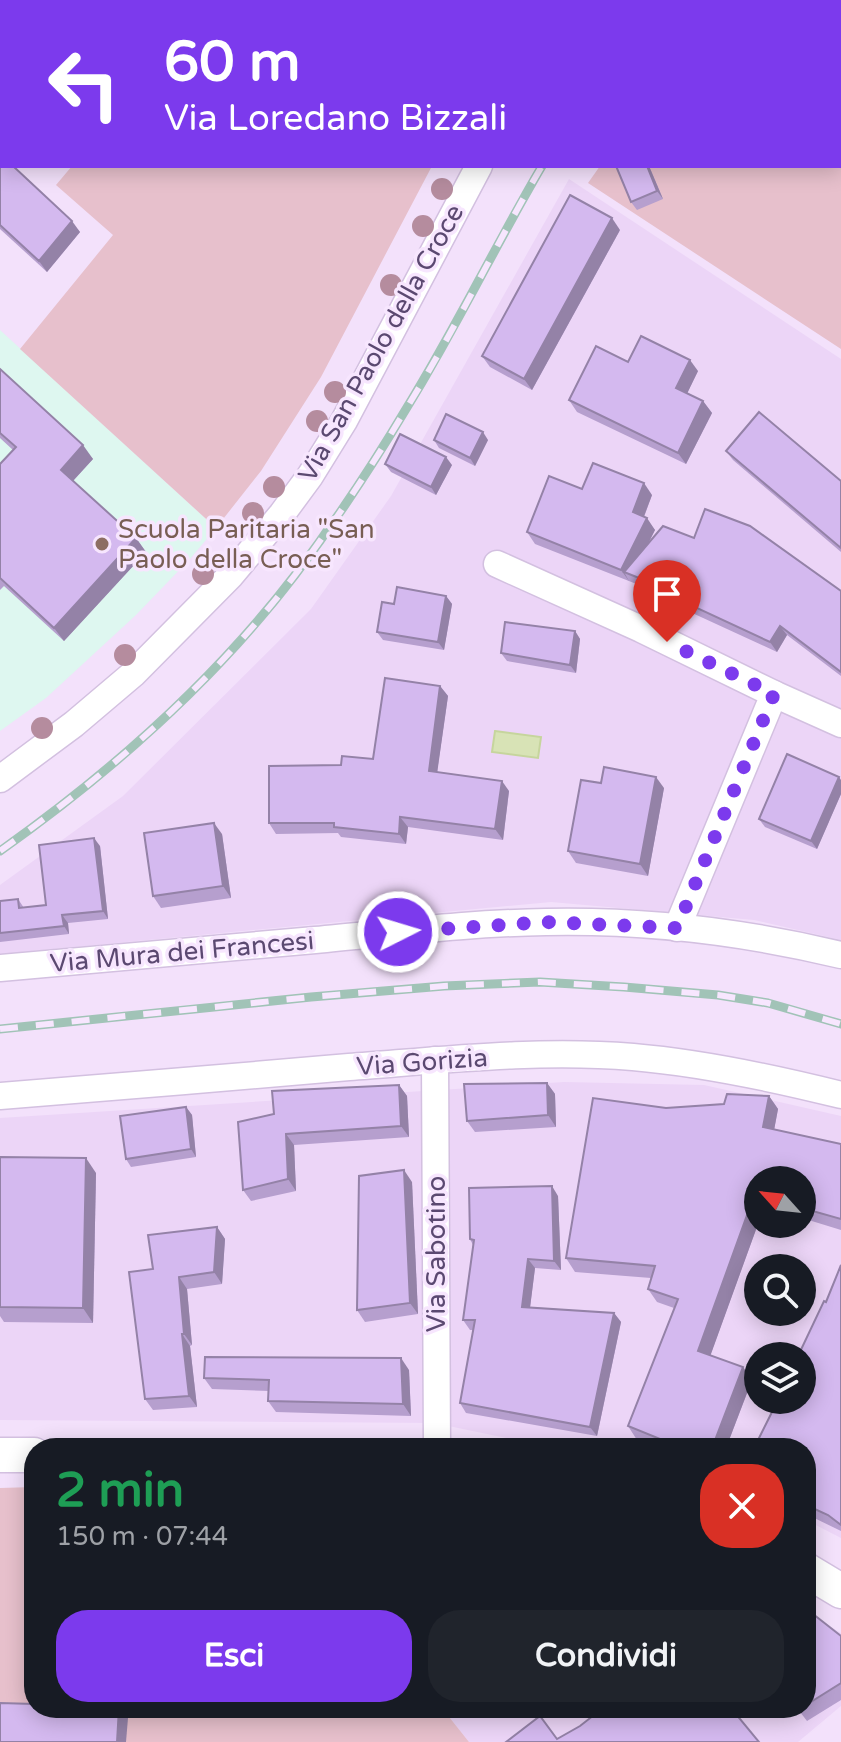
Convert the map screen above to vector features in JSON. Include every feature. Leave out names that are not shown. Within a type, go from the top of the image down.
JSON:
[{"type":"street","name":"Via San Paolo della Croce","points":[[0,779],[74,724],[133,674],[231,575],[294,500],[328,450],[356,400],[478,168]]},
{"type":"street","points":[[497,564],[841,724]]},
{"type":"street","points":[[677,928],[774,694]]},
{"type":"street","name":"Via Mura dei Francesi","points":[[0,968],[546,922],[677,928],[772,940],[841,955]]},
{"type":"street","name":"Via Gorizia","points":[[0,1096],[435,1060],[548,1055],[633,1057],[726,1070],[841,1095]]},
{"type":"street","name":"Via Sabotino","points":[[435,1060],[437,1438]]},
{"type":"street","points":[[0,1455],[24,1455]]},
{"type":"street","points":[[816,1576],[841,1591]]},
{"type":"shaded area","points":[[70,168],[431,168],[321,377],[261,471],[216,528],[20,349],[113,235],[56,185]]},
{"type":"shaded area","points":[[599,168],[841,168],[841,349],[588,183]]},
{"type":"shaded area","points":[[569,179],[841,359],[841,940],[754,920],[551,902],[0,954],[0,885],[123,796],[311,609],[391,496]]},
{"type":"shaded area","name":"Scuola Paritaria \"San Paolo della Croce\"","points":[[0,330],[216,528],[136,615],[46,698],[0,731]]},
{"type":"shaded area","points":[[495,731],[541,737],[538,758],[492,752]]},
{"type":"shaded area","points":[[564,1082],[704,1085],[841,1116],[841,1538],[816,1525],[816,1438],[506,1438],[434,1423],[0,1420],[0,1118]]},
{"type":"shaded area","points":[[24,1487],[24,1718],[450,1718],[469,1742],[126,1742],[0,1714],[0,1488]]},
{"type":"shaded area","points":[[816,1618],[841,1633],[841,1706],[798,1742],[469,1742],[450,1718],[816,1718]]},
{"type":"building","points":[[0,168],[15,168],[72,221],[39,261],[0,225]]},
{"type":"building","points":[[617,168],[648,168],[657,191],[631,202]]},
{"type":"building","points":[[570,195],[612,218],[524,379],[482,356]]},
{"type":"building","points":[[641,336],[690,360],[676,388],[703,401],[678,453],[569,400],[596,346],[628,362]]},
{"type":"building","points":[[0,369],[83,445],[61,470],[136,538],[54,628],[0,578],[0,464],[16,447],[0,433]]},
{"type":"building","points":[[759,412],[841,481],[841,548],[726,451]]},
{"type":"building","points":[[446,414],[483,432],[470,458],[434,440]]},
{"type":"building","points":[[400,434],[446,457],[431,487],[385,464]]},
{"type":"building","points":[[593,463],[644,483],[633,512],[647,518],[621,570],[527,532],[549,476],[582,489]]},
{"type":"building","points":[[705,509],[750,526],[841,591],[841,672],[780,626],[770,642],[671,596],[672,591],[624,572],[663,526],[694,538]]},
{"type":"building","points":[[397,587],[446,596],[438,642],[377,632],[382,602],[394,604]]},
{"type":"building","points":[[505,622],[575,631],[570,665],[501,653]]},
{"type":"building","points":[[385,678],[440,686],[429,771],[502,781],[495,829],[400,817],[399,834],[334,827],[334,823],[269,823],[269,766],[341,765],[342,756],[373,759]]},
{"type":"building","points":[[787,754],[839,777],[811,841],[759,819]]},
{"type":"building","points":[[604,767],[656,777],[640,864],[568,851],[581,780],[601,783]]},
{"type":"building","points":[[214,823],[223,886],[153,896],[144,833]]},
{"type":"building","points":[[94,838],[103,911],[62,915],[64,926],[0,933],[0,901],[18,899],[19,908],[46,905],[39,845]]},
{"type":"building","points":[[547,1083],[548,1115],[467,1121],[464,1084]]},
{"type":"building","points":[[399,1085],[401,1126],[286,1134],[288,1179],[243,1190],[238,1122],[274,1114],[272,1091]]},
{"type":"building","points":[[727,1094],[769,1096],[763,1127],[841,1144],[841,1219],[816,1212],[816,1166],[744,1166],[744,1223],[698,1351],[743,1367],[716,1438],[657,1438],[628,1426],[678,1299],[648,1289],[655,1266],[566,1258],[593,1098],[666,1108],[724,1104]]},
{"type":"building","points":[[186,1107],[191,1149],[126,1159],[120,1116]]},
{"type":"building","points":[[0,1157],[86,1158],[83,1308],[0,1307]]},
{"type":"building","points":[[404,1170],[410,1303],[357,1310],[359,1176]]},
{"type":"building","points":[[552,1186],[554,1261],[528,1259],[522,1307],[614,1313],[590,1427],[460,1403],[475,1320],[463,1320],[474,1240],[470,1239],[469,1188]]},
{"type":"building","points":[[217,1227],[214,1272],[179,1277],[189,1396],[145,1399],[129,1272],[153,1269],[148,1235]]},
{"type":"building","points":[[841,1265],[841,1525],[816,1510],[816,1438],[759,1438],[771,1414],[816,1414],[816,1342],[805,1342],[812,1326],[816,1326],[816,1318]]},
{"type":"building","points":[[205,1357],[401,1358],[403,1404],[268,1401],[269,1380],[204,1378]]},
{"type":"building","points":[[816,1616],[841,1636],[841,1683],[816,1699]]},
{"type":"building","points":[[0,1703],[24,1704],[24,1718],[118,1718],[117,1742],[0,1742]]},
{"type":"building","points":[[537,1718],[541,1718],[557,1739],[590,1718],[739,1718],[759,1742],[506,1742]]},
{"type":"railway","points":[[0,851],[81,790],[158,724],[230,652],[295,575],[353,494],[406,409],[541,168]]},
{"type":"railway","points":[[0,1029],[311,997],[540,982],[718,995],[768,1003],[841,1024]]},
{"type":"place","name":"Scuola Paritaria \"San Paolo della Croce\"","points":[[102,544]]},
{"type":"route","points":[[398,932],[546,922],[677,928],[774,694],[667,642]]}]
